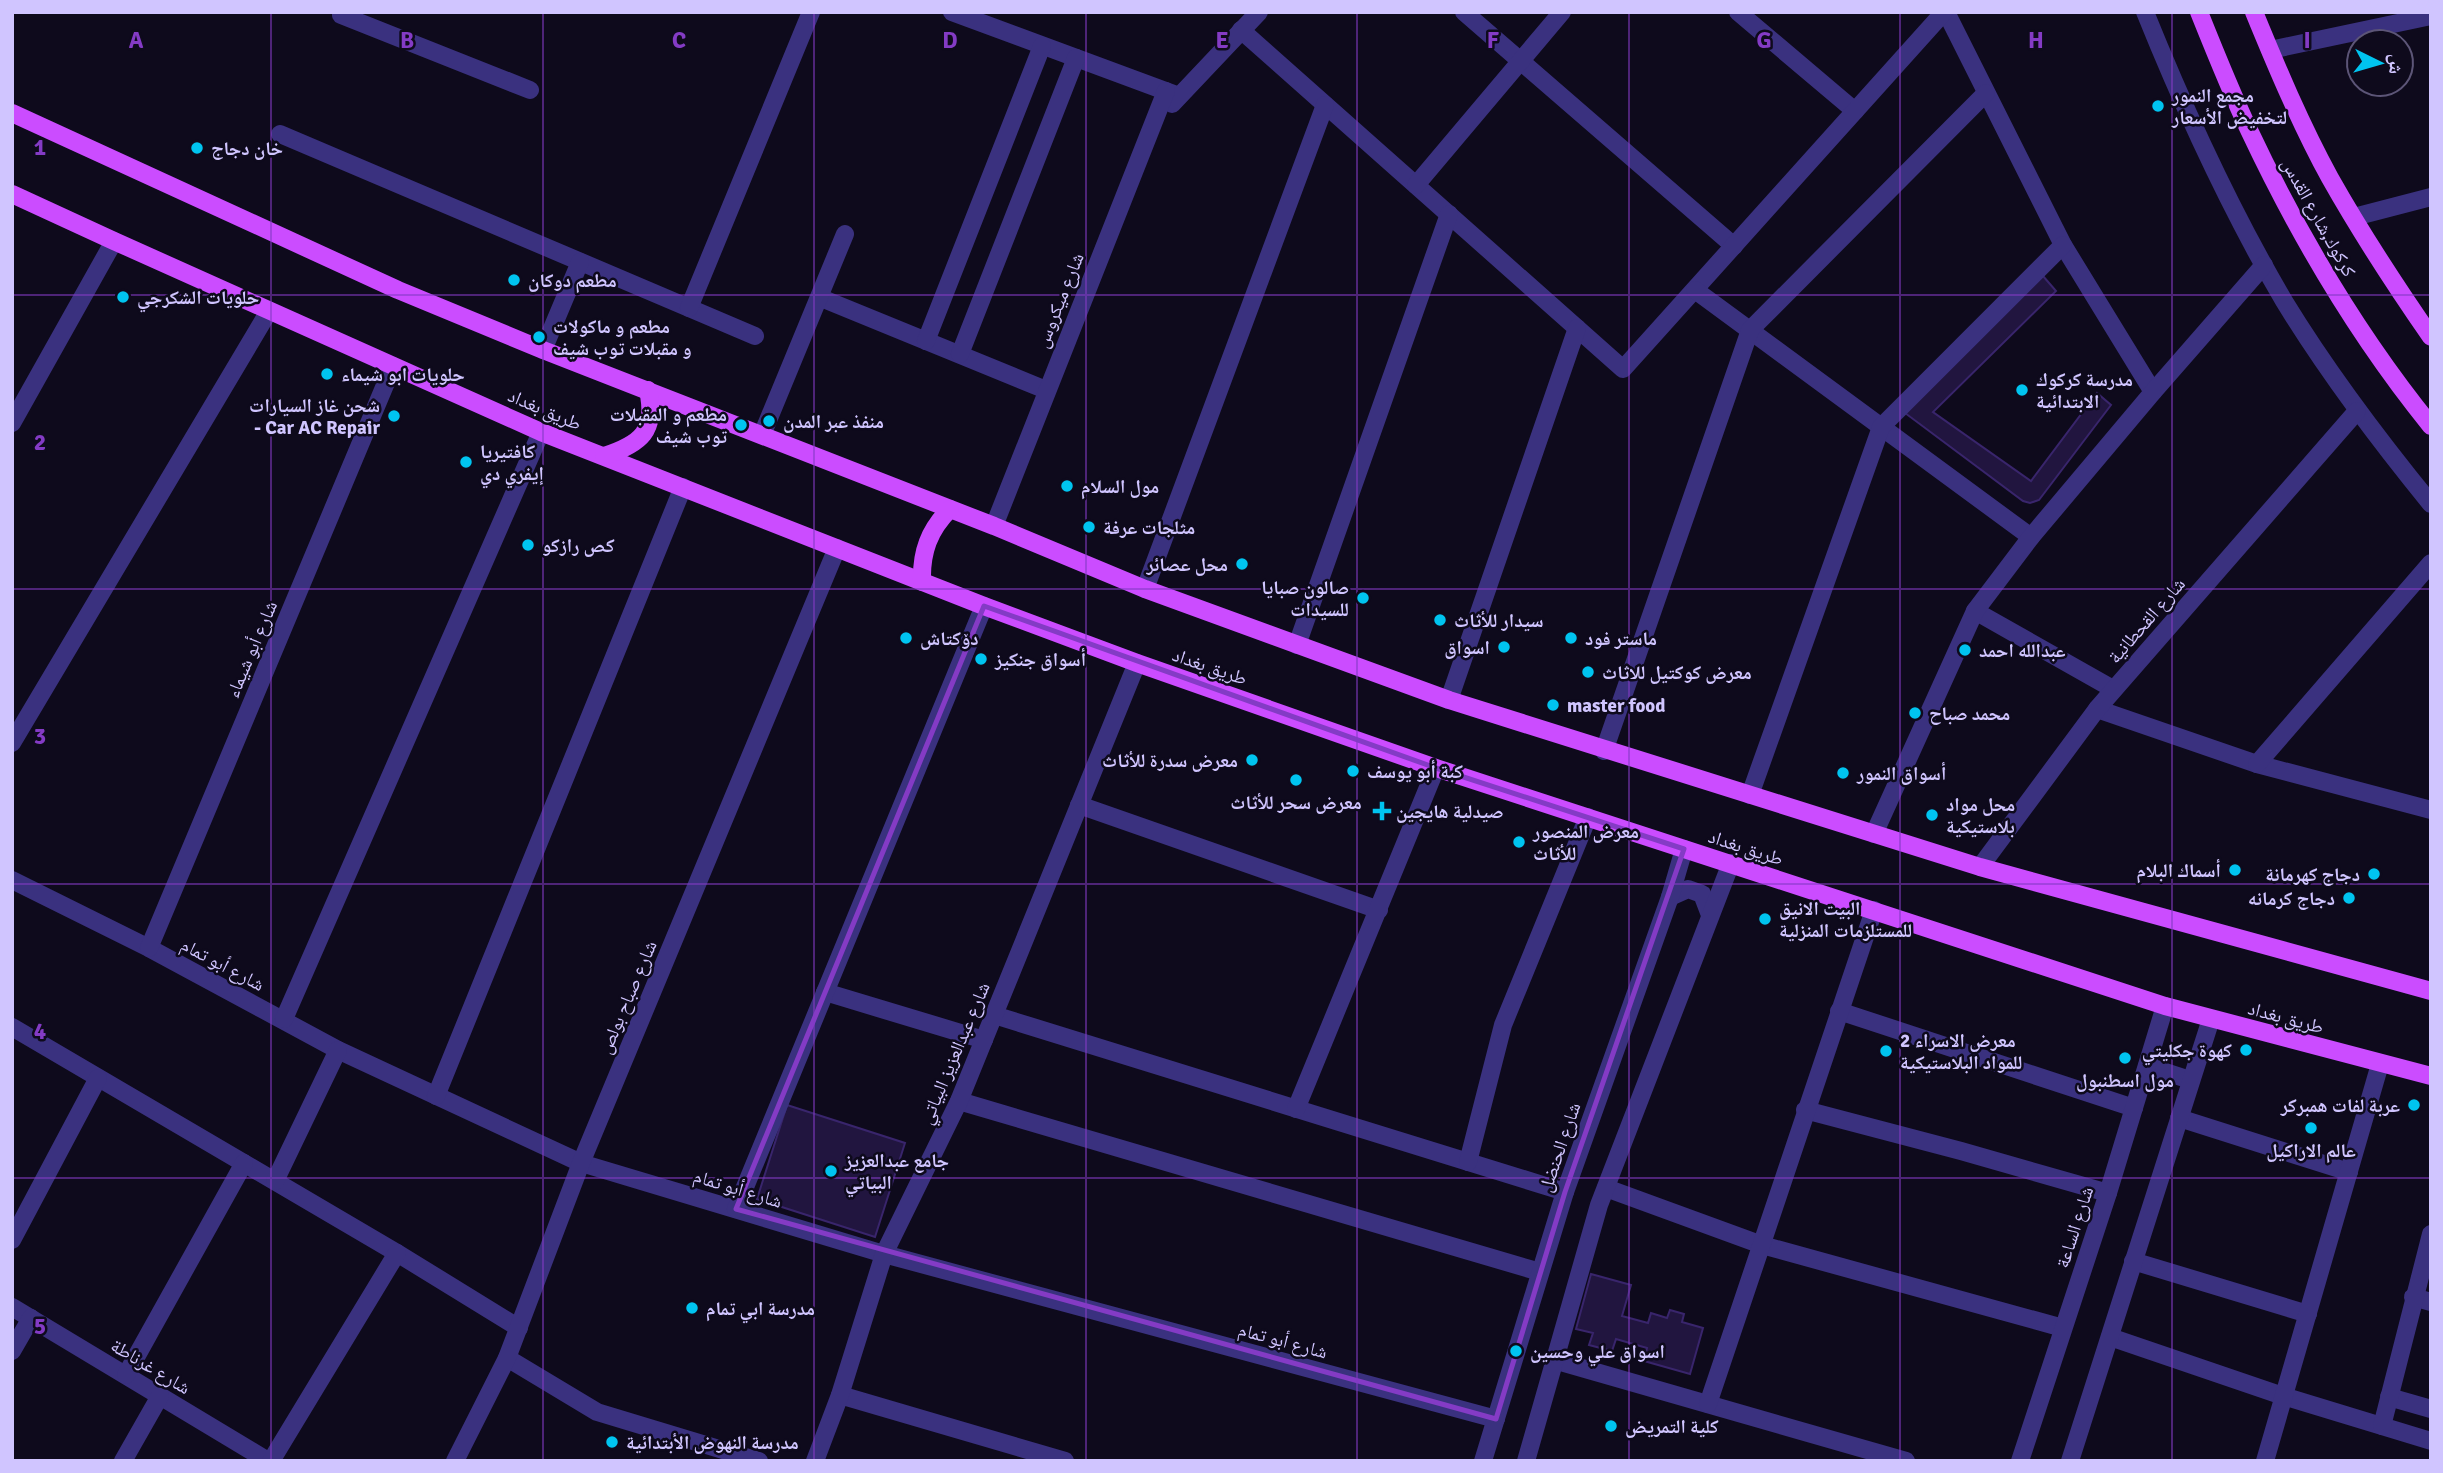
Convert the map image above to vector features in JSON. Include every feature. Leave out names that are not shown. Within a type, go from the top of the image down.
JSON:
[{"type":"main road","name":"كركوك,شارع القدس","points":[[2199,12],[2248,129],[2298,227],[2356,323],[2431,426]]},
{"type":"main road","name":"كركوك,شارع القدس","points":[[2254,12],[2329,176],[2387,274],[2431,337]]},
{"type":"main road","points":[[12,113],[398,290],[1145,589],[1297,645],[1449,700],[1604,751],[1980,867],[2431,991]]},
{"type":"main road","name":"طريق بغداد","points":[[12,194],[541,432],[922,582],[1137,663],[1436,768],[2165,1006],[2431,1076]]},
{"type":"main road","points":[[604,456],[625,449],[640,439],[648,426],[652,410],[648,390]]},
{"type":"main road","points":[[922,582],[924,549],[938,520],[950,509]]},
{"type":"street","points":[[342,12],[341,15],[530,90]]},
{"type":"street","points":[[689,308],[811,12]]},
{"type":"street","points":[[952,12],[1172,94],[1259,12]]},
{"type":"street","points":[[1464,12],[1734,246]]},
{"type":"street","points":[[1416,185],[1562,12]]},
{"type":"street","points":[[1738,12],[1856,110]]},
{"type":"street","points":[[1241,30],[1623,369],[1945,12],[2063,245],[2153,392]]},
{"type":"street","points":[[2145,12],[2217,175],[2264,265],[2308,338],[2357,411],[2431,504]]},
{"type":"street","points":[[2270,50],[2431,16]]},
{"type":"street","points":[[926,341],[1042,46]]},
{"type":"street","points":[[960,354],[1076,58]]},
{"type":"street","points":[[1604,751],[1750,330],[1986,93]]},
{"type":"street","name":"شارع ميكروس","points":[[993,526],[1153,124],[1172,94]]},
{"type":"street","points":[[1145,589],[1325,104]]},
{"type":"street","points":[[279,134],[755,335]]},
{"type":"street","points":[[2354,217],[2431,197]]},
{"type":"street","points":[[1297,645],[1448,214]]},
{"type":"street","points":[[762,435],[821,298],[845,234]]},
{"type":"street","points":[[12,423],[114,241]]},
{"type":"street","points":[[1751,795],[1881,427],[2063,245]]},
{"type":"street","points":[[543,349],[580,262]]},
{"type":"street","points":[[1874,834],[1975,611],[2031,537],[2264,265]]},
{"type":"street","points":[[1695,290],[2031,537]]},
{"type":"street","points":[[821,298],[1046,390]]},
{"type":"street","points":[[12,743],[269,311]]},
{"type":"street","points":[[1449,700],[1577,328]]},
{"type":"street","name":"شارع أبو شيماء","points":[[149,948],[393,366]]},
{"type":"street","name":"شارع القحطانية","points":[[1980,867],[2113,689],[2357,411]]},
{"type":"street","points":[[284,1019],[541,432]]},
{"type":"street","points":[[436,1096],[683,487]]},
{"type":"street","name":"شارع صباح بولص","points":[[456,1461],[507,1358],[581,1163],[838,548]]},
{"type":"street","points":[[2257,764],[2431,563]]},
{"type":"street","points":[[736,1209],[984,606]]},
{"type":"street","points":[[1975,611],[2113,689]]},
{"type":"street","name":"شارع عبدالعزيز البياتي","points":[[815,1461],[840,1395],[884,1254],[959,1101],[1137,663]]},
{"type":"street","points":[[2097,709],[2257,764],[2431,810]]},
{"type":"street","points":[[1296,1109],[1436,768]]},
{"type":"street","points":[[1079,804],[1379,910]]},
{"type":"street","points":[[1468,1162],[1503,1025],[1588,817]]},
{"type":"street","name":"شارع الحنضل","points":[[1483,1461],[1564,1192],[1670,897],[1684,849]]},
{"type":"street","points":[[1526,1461],[1606,1188],[1731,863]]},
{"type":"street","name":"شارع أبو تمام","points":[[12,880],[149,948],[338,1050],[581,1163],[884,1254],[1496,1419]]},
{"type":"street","points":[[1670,897],[1688,890],[1702,894],[1710,915]]},
{"type":"street","points":[[1708,1404],[1874,910]]},
{"type":"street","points":[[825,992],[984,1040]]},
{"type":"street","name":"شارع الساعة","points":[[2020,1461],[2108,1193],[2165,1006]]},
{"type":"street","points":[[1839,1010],[2134,1108]]},
{"type":"street","points":[[994,1015],[1564,1192]]},
{"type":"street","points":[[2070,1461],[2211,1019]]},
{"type":"street","points":[[12,1027],[397,1253],[519,1328]]},
{"type":"street","points":[[275,1181],[338,1050]]},
{"type":"street","points":[[2265,1461],[2380,1064]]},
{"type":"street","points":[[2147,1066],[2190,1080]]},
{"type":"street","points":[[12,1240],[98,1077]]},
{"type":"street","points":[[959,1101],[1540,1272]]},
{"type":"street","points":[[1805,1110],[2108,1193]]},
{"type":"street","points":[[2179,1118],[2349,1172]]},
{"type":"street","points":[[125,1375],[244,1163]]},
{"type":"street","points":[[1606,1188],[1762,1245],[2063,1328]]},
{"type":"street","points":[[2382,1426],[2422,1299],[2431,1234]]},
{"type":"street","points":[[270,1461],[397,1253]]},
{"type":"street","points":[[2133,1261],[2308,1314]]},
{"type":"street","name":"شارع غرناطة","points":[[12,1307],[270,1461]]},
{"type":"street","points":[[12,1351],[31,1318]]},
{"type":"street","points":[[2110,1337],[2283,1396],[2431,1441]]},
{"type":"street","points":[[507,1358],[597,1412],[759,1461]]},
{"type":"street","points":[[1554,1360],[1906,1461]]},
{"type":"street","points":[[840,1395],[1009,1453],[1065,1461]]},
{"type":"street","points":[[123,1461],[160,1396]]},
{"type":"street","points":[[2389,1397],[2431,1409]]},
{"type":"highlighted area","points":[[984,606],[1436,768],[1684,849],[1565,1192],[1496,1419],[736,1209]]},
{"type":"building","points":[[2043,276],[2056,291],[1933,412],[2031,481],[2097,393],[2111,405],[2039,500],[2030,503],[2023,501],[1905,413]]},
{"type":"building","name":"جامع عبدالعزيز البياتي","points":[[787,1105],[905,1143],[875,1237],[757,1199]]},
{"type":"building","points":[[1591,1274],[1631,1285],[1622,1316],[1648,1323],[1651,1313],[1667,1318],[1670,1310],[1684,1314],[1682,1322],[1703,1328],[1690,1374],[1644,1361],[1647,1348],[1616,1339],[1612,1351],[1589,1345],[1593,1333],[1576,1329]]},
{"type":"place","name":"مجمع النمور لتخفيض الأسعار","points":[[2158,106]]},
{"type":"place","name":"خان دجاج","points":[[197,148]]},
{"type":"place","name":"مطعم دوكان","points":[[514,280]]},
{"type":"place","name":"حلويات الشكرجي","points":[[123,297]]},
{"type":"place","name":"مطعم و ماكولات و مقبلات توب شيف","points":[[539,337]]},
{"type":"place","name":"حلويات ابو شيماء","points":[[327,374]]},
{"type":"place","name":"مدرسة كركوك الابتدائية","points":[[2022,390]]},
{"type":"place","name":"شحن غاز السيارات - Car AC Repair","points":[[394,416]]},
{"type":"place","name":"منفذ عبر المدن","points":[[769,421]]},
{"type":"place","name":"مطعم و المقبلات توب شيف","points":[[741,425]]},
{"type":"place","name":"كافتيريا إيفري دي","points":[[466,462]]},
{"type":"place","name":"مول السلام","points":[[1067,486]]},
{"type":"place","name":"مثلجات عرفة","points":[[1089,527]]},
{"type":"place","name":"كص رازكو","points":[[528,545]]},
{"type":"place","name":"محل عصائر","points":[[1242,564]]},
{"type":"place","name":"صالون صبايا للسيدات","points":[[1363,598]]},
{"type":"place","name":"سيدار للأثاث","points":[[1440,620]]},
{"type":"place","name":"دۆکتاش","points":[[906,638]]},
{"type":"place","name":"ماستر فود","points":[[1571,638]]},
{"type":"place","name":"اسواق","points":[[1504,647]]},
{"type":"place","name":"عبدالله احمد","points":[[1965,650]]},
{"type":"place","name":"أسواق جنكيز","points":[[981,659]]},
{"type":"place","name":"معرض كوكتيل للاثاث","points":[[1588,672]]},
{"type":"place","name":"master food","points":[[1553,705]]},
{"type":"place","name":"محمد صباح","points":[[1915,713]]},
{"type":"place","name":"معرض سدرة للأثاث","points":[[1252,760]]},
{"type":"place","name":"كبة أبو يوسف","points":[[1353,771]]},
{"type":"place","name":"أسواق النمور","points":[[1843,773]]},
{"type":"place","name":"معرض سحر للأثاث","points":[[1296,780]]},
{"type":"place","name":"صيدلية هايجين","points":[[1382,811]]},
{"type":"place","name":"محل مواد بلاستيكية","points":[[1932,815]]},
{"type":"place","name":"معرض المنصور للأثاث","points":[[1519,842]]},
{"type":"place","name":"أسماك البلام","points":[[2235,870]]},
{"type":"place","name":"دجاج كهرمانة","points":[[2374,874]]},
{"type":"place","name":"دجاج كرمانه","points":[[2349,898]]},
{"type":"place","name":"البيت الانيق للمستلزمات المنزلية","points":[[1765,919]]},
{"type":"place","name":"كهوة جكليتي","points":[[2246,1050]]},
{"type":"place","name":"معرض الاسراء 2 للمواد البلاستيكية","points":[[1886,1051]]},
{"type":"place","name":"مول اسطنبول","points":[[2125,1058]]},
{"type":"place","name":"عربة لفات همبركر","points":[[2414,1105]]},
{"type":"place","name":"عالم الاراكيل","points":[[2311,1128]]},
{"type":"place","name":"جامع عبدالعزيز البياتي","points":[[831,1171]]},
{"type":"place","name":"مدرسة ابي تمام","points":[[692,1308]]},
{"type":"place","name":"اسواق علي وحسين","points":[[1516,1351]]},
{"type":"place","name":"كلية التمريض","points":[[1611,1426]]},
{"type":"place","name":"مدرسة النهوض الأبتدائية","points":[[612,1442]]}]
